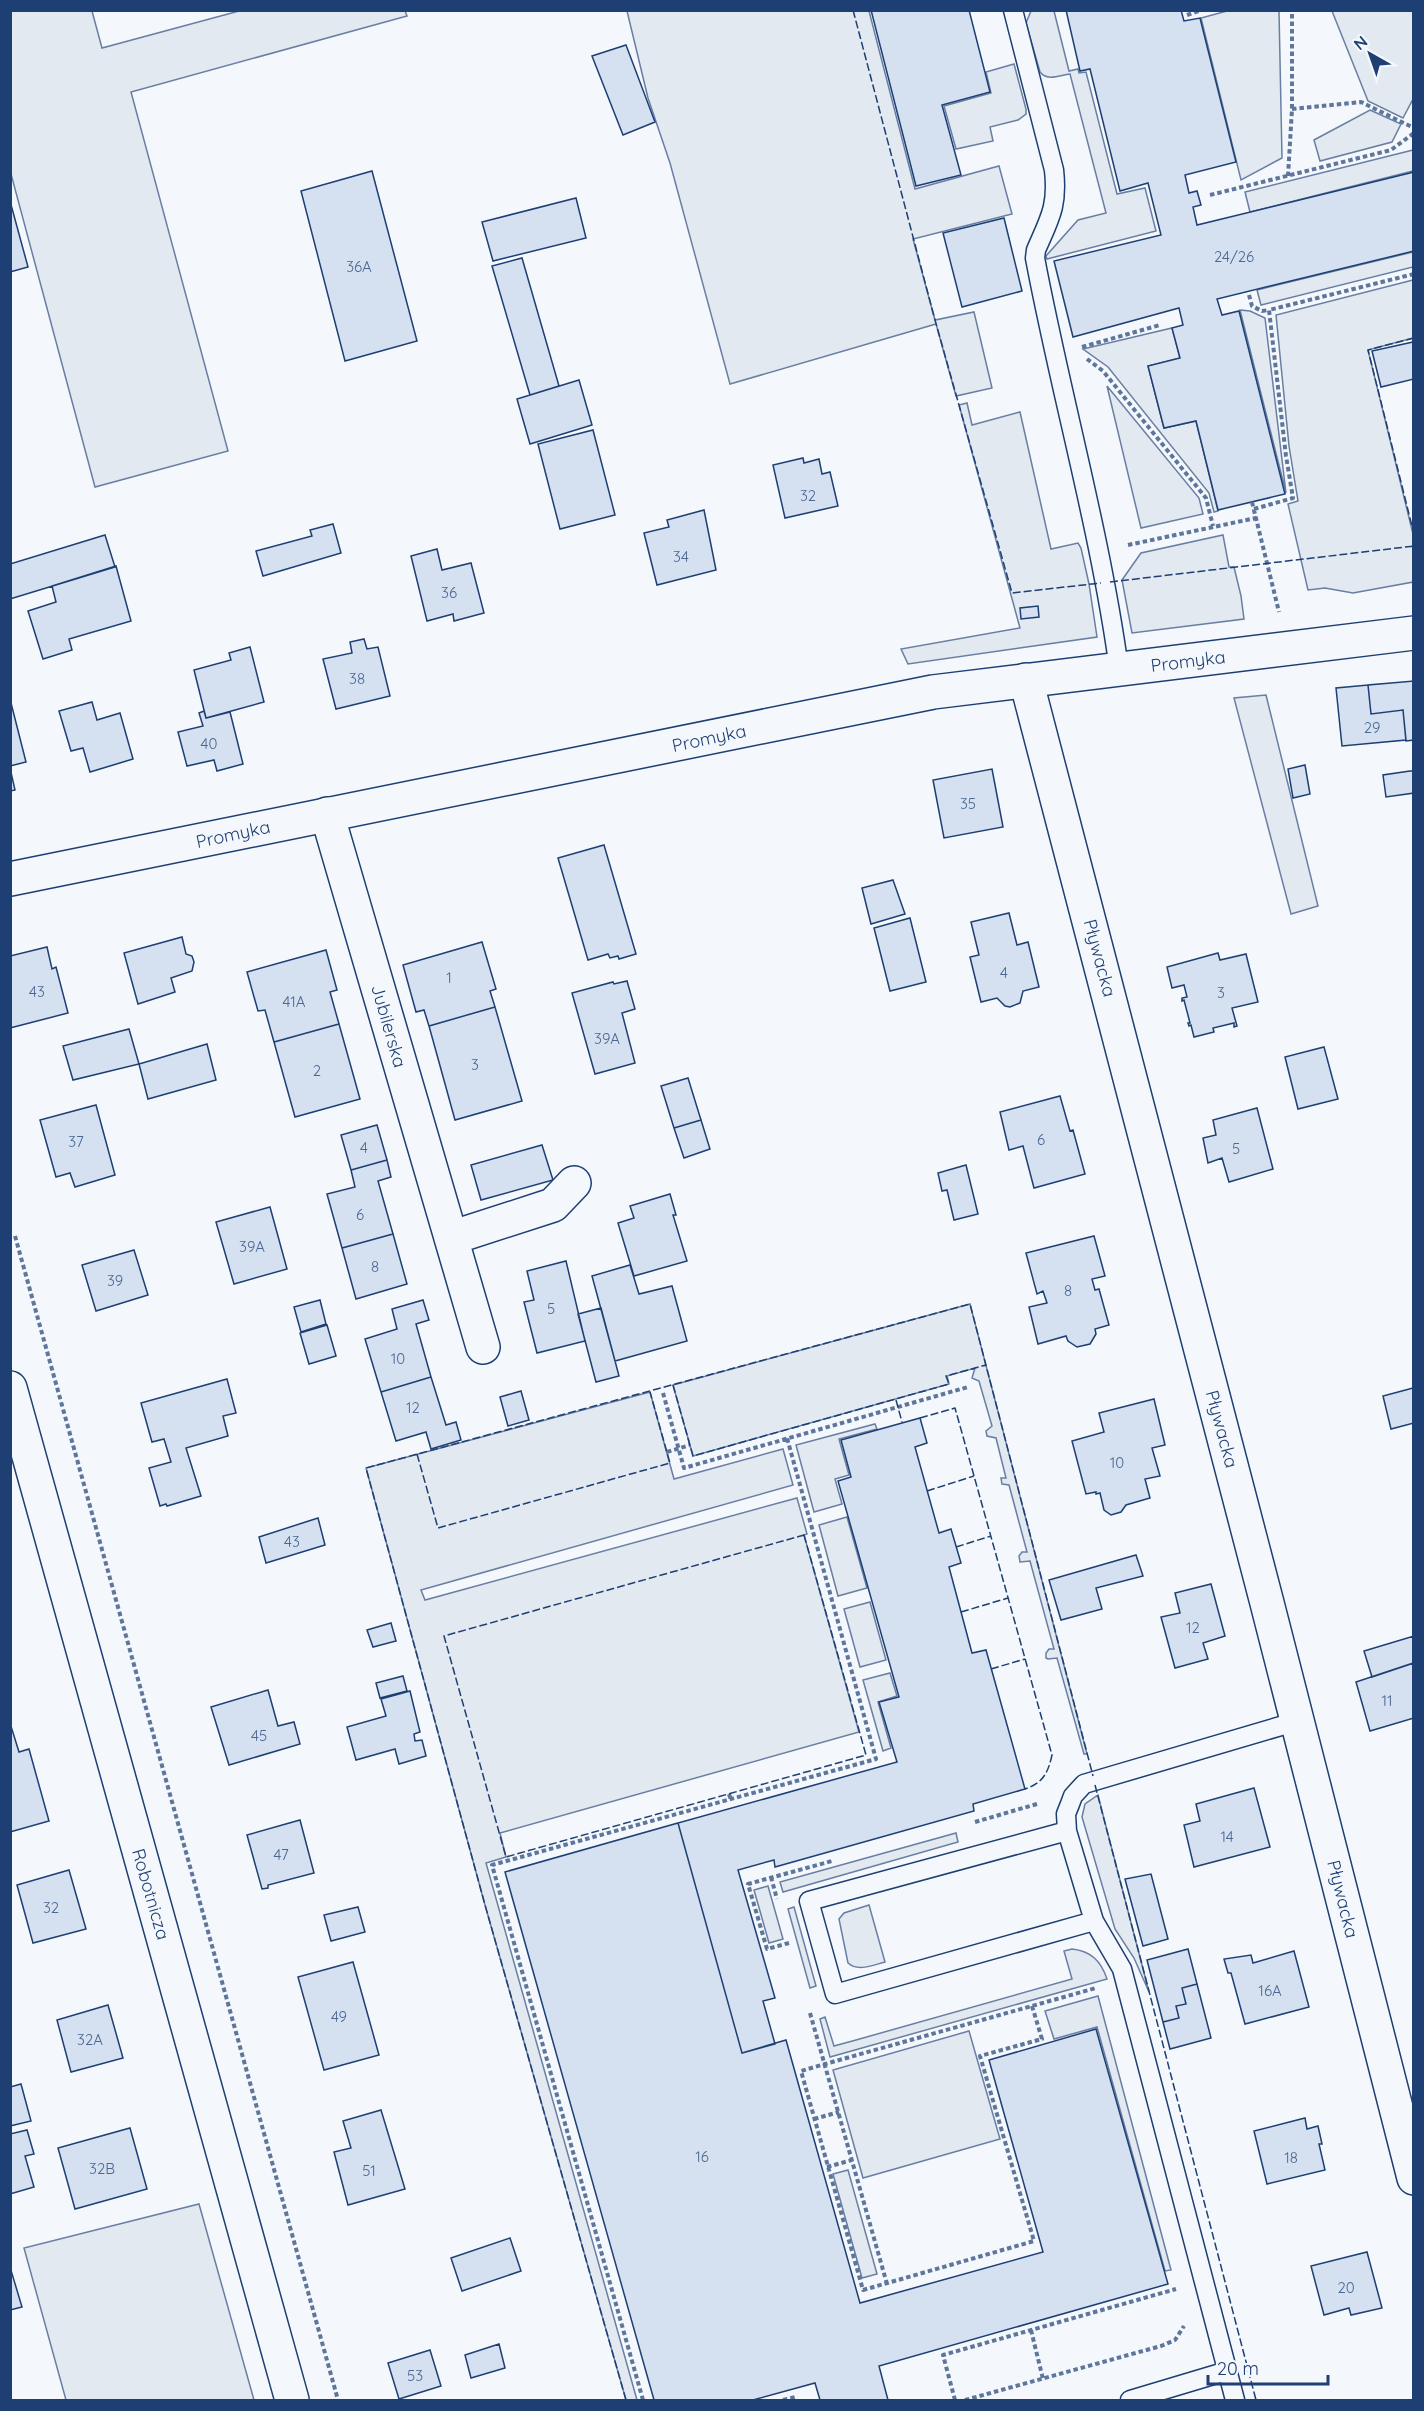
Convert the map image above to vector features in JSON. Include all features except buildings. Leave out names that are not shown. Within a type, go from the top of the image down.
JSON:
[{"type":"street","name":"Promyka","points":[[10,879],[933,692],[1413,633]]},
{"type":"street","name":"Pływacka","points":[[1026,680],[1298,1721],[1413,2178]]},
{"type":"street","name":"Jubilerska","points":[[327,814],[483,1347]]},
{"type":"street","points":[[451,1238],[553,1205],[574,1183]]},
{"type":"street","name":"Robotnicza","points":[[10,1388],[292,2400]]},
{"type":"lane","points":[[1013,10],[1054,170],[1056,187],[1055,204],[1036,250],[1035,258],[1064,352],[1101,551],[1119,669]]},
{"type":"lane","points":[[1234,2400],[1122,1969],[1094,1921],[1067,1831],[1066,1814],[1073,1796],[1084,1784],[1298,1721]]},
{"type":"lane","points":[[1067,1831],[809,1901],[835,1994],[1094,1921]]},
{"type":"lane","points":[[1130,2400],[1227,2372]]},
{"type":"path","points":[[1187,15],[1202,10]]},
{"type":"path","points":[[1288,176],[1292,109],[1292,10]]},
{"type":"path","points":[[1292,109],[1361,102],[1413,128]]},
{"type":"path","points":[[1210,195],[1391,150],[1413,133]]},
{"type":"path","points":[[1249,295],[1252,306],[1262,311],[1413,274]]},
{"type":"path","points":[[1254,509],[1293,498],[1269,310]]},
{"type":"path","points":[[1064,352],[1160,325]]},
{"type":"path","points":[[1064,352],[1103,371],[1206,498],[1213,526]]},
{"type":"path","points":[[1252,502],[1281,622]]},
{"type":"path","points":[[1101,551],[1256,518]]},
{"type":"path","points":[[15,1236],[338,2400]]},
{"type":"path","points":[[663,1393],[684,1468],[968,1388]]},
{"type":"path","points":[[643,2400],[492,1865],[546,1848],[876,1760],[787,1438]]},
{"type":"path","points":[[667,1452],[690,1445]]},
{"type":"path","points":[[729,1794],[731,1800]]},
{"type":"path","points":[[1032,2006],[1041,2039],[980,2055],[1034,2241],[863,2290],[801,2071],[1103,1986]]},
{"type":"path","points":[[814,2119],[838,2112]]},
{"type":"path","points":[[827,2167],[852,2160]]},
{"type":"path","points":[[956,2400],[943,2355],[1182,2288]]},
{"type":"path","points":[[965,2400],[1161,2346],[1175,2340],[1185,2323]]},
{"type":"path","points":[[1031,2330],[1043,2379]]},
{"type":"path","points":[[783,2400],[795,2397],[796,2400]]},
{"type":"shaded area","points":[[10,11],[92,11],[102,48],[239,11],[405,11],[407,16],[131,92],[228,451],[95,487],[11,174]]},
{"type":"shaded area","points":[[627,11],[869,11],[915,189],[999,166],[1012,214],[913,239],[935,320],[974,312],[992,388],[956,396],[936,324],[730,384],[670,163],[648,98]]},
{"type":"shaded area","points":[[1031,11],[1054,11],[1069,71],[1078,69],[1079,73],[1086,72],[1117,194],[1145,188],[1156,231],[1047,259],[1046,256],[1078,220],[1106,213],[1070,74],[1047,77],[1040,72],[1026,23]]},
{"type":"shaded area","points":[[1227,11],[1279,11],[1282,158],[1241,180],[1201,18]]},
{"type":"shaded area","points":[[1332,11],[1413,11],[1413,99],[1403,118],[1368,101]]},
{"type":"shaded area","points":[[1014,64],[1026,114],[1018,120],[990,127],[993,141],[956,149],[944,106],[991,93],[986,72]]},
{"type":"shaded area","points":[[1370,110],[1401,124],[1392,142],[1320,161],[1314,140]]},
{"type":"shaded area","points":[[1413,150],[1413,171],[1250,212],[1245,192]]},
{"type":"shaded area","points":[[1413,252],[1413,267],[1261,305],[1257,290]]},
{"type":"shaded area","points":[[1413,280],[1413,338],[1368,350],[1413,534],[1413,582],[1353,593],[1325,588],[1308,590],[1288,504],[1298,501],[1289,446],[1276,315]]},
{"type":"shaded area","points":[[1240,310],[1250,311],[1265,318],[1286,493]]},
{"type":"shaded area","points":[[1172,328],[1180,358],[1148,366],[1164,428],[1196,421],[1218,511],[1214,512],[1209,493],[1108,367],[1083,349]]},
{"type":"shaded area","points":[[1107,386],[1199,498],[1203,514],[1141,528]]},
{"type":"shaded area","points":[[967,403],[972,425],[1020,412],[1051,549],[1078,543],[1081,548],[1097,637],[908,664],[901,649],[1020,628],[959,405]]},
{"type":"shaded area","points":[[1223,535],[1229,567],[1234,567],[1244,619],[1132,633],[1122,580],[1141,553]]},
{"type":"shaded area","points":[[1266,695],[1318,906],[1291,914],[1234,698]]},
{"type":"shaded area","points":[[970,1304],[1087,1754],[1084,1754],[1057,1658],[1046,1658],[1049,1649],[1054,1649],[1030,1561],[1020,1562],[1019,1556],[1022,1552],[1027,1552],[1009,1485],[1002,1484],[1001,1478],[1006,1478],[996,1438],[987,1436],[986,1431],[992,1426],[979,1381],[972,1378],[975,1368],[947,1376],[949,1384],[693,1456],[673,1385]]},
{"type":"shaded area","points":[[650,1392],[674,1479],[783,1449],[793,1485],[421,1590],[425,1600],[797,1498],[807,1534],[804,1535],[859,1732],[500,1833],[506,1857],[486,1863],[637,2400],[626,2400],[485,1905],[366,1468]]},
{"type":"shaded area","points":[[875,1424],[877,1429],[839,1439],[849,1475],[835,1479],[842,1504],[814,1512],[796,1445]]},
{"type":"shaded area","points":[[847,1517],[867,1588],[838,1596],[819,1525]]},
{"type":"shaded area","points":[[870,1602],[886,1660],[860,1667],[844,1609]]},
{"type":"shaded area","points":[[890,1673],[897,1696],[878,1702],[891,1748],[883,1751],[863,1680]]},
{"type":"shaded area","points":[[1098,1795],[1149,1992],[1134,1958],[1115,1929],[1082,1817],[1085,1804]]},
{"type":"shaded area","points":[[956,1833],[958,1842],[783,1892],[780,1882]]},
{"type":"shaded area","points":[[768,1886],[783,1939],[769,1943],[754,1890]]},
{"type":"shaded area","points":[[869,1905],[885,1962],[856,1967],[848,1963],[839,1919],[844,1913]]},
{"type":"shaded area","points":[[794,1907],[816,1986],[810,1988],[788,1909]]},
{"type":"shaded area","points":[[1072,1949],[1085,1952],[1094,1958],[1102,1967],[1107,1979],[830,2057],[820,2019],[825,2017],[834,2046],[856,2040],[1072,1979],[1064,1951]]},
{"type":"shaded area","points":[[1098,1996],[1171,2270],[1165,2271],[1097,2027],[1054,2039],[1045,2011]]},
{"type":"shaded area","points":[[969,2031],[1000,2139],[863,2178],[833,2070]]},
{"type":"shaded area","points":[[848,2170],[877,2274],[862,2278],[833,2174]]},
{"type":"shaded area","points":[[199,2204],[254,2400],[66,2400],[24,2248]]},
{"type":"fence","points":[[853,10],[935,320],[1012,593],[1101,583]]},
{"type":"fence","points":[[1414,338],[1368,350],[1414,534]]},
{"type":"fence","points":[[1110,582],[1414,546]]},
{"type":"fence","points":[[626,2400],[485,1905],[366,1468],[970,1304],[1093,1776]]},
{"type":"fence","points":[[673,1385],[693,1456],[949,1384],[946,1376],[986,1365]]},
{"type":"fence","points":[[417,1454],[438,1528],[670,1463],[650,1392]]},
{"type":"fence","points":[[896,1400],[902,1422]]},
{"type":"fence","points":[[920,1418],[955,1408],[1052,1755],[1044,1776],[1036,1784],[1025,1789]]},
{"type":"fence","points":[[927,1491],[974,1476]]},
{"type":"fence","points":[[804,1535],[866,1755],[506,1857],[444,1636],[804,1535]]},
{"type":"fence","points":[[956,1547],[991,1536]]},
{"type":"fence","points":[[961,1612],[1008,1598]]},
{"type":"fence","points":[[991,1669],[1025,1659]]},
{"type":"fence","points":[[1095,1785],[1256,2400]]}]
